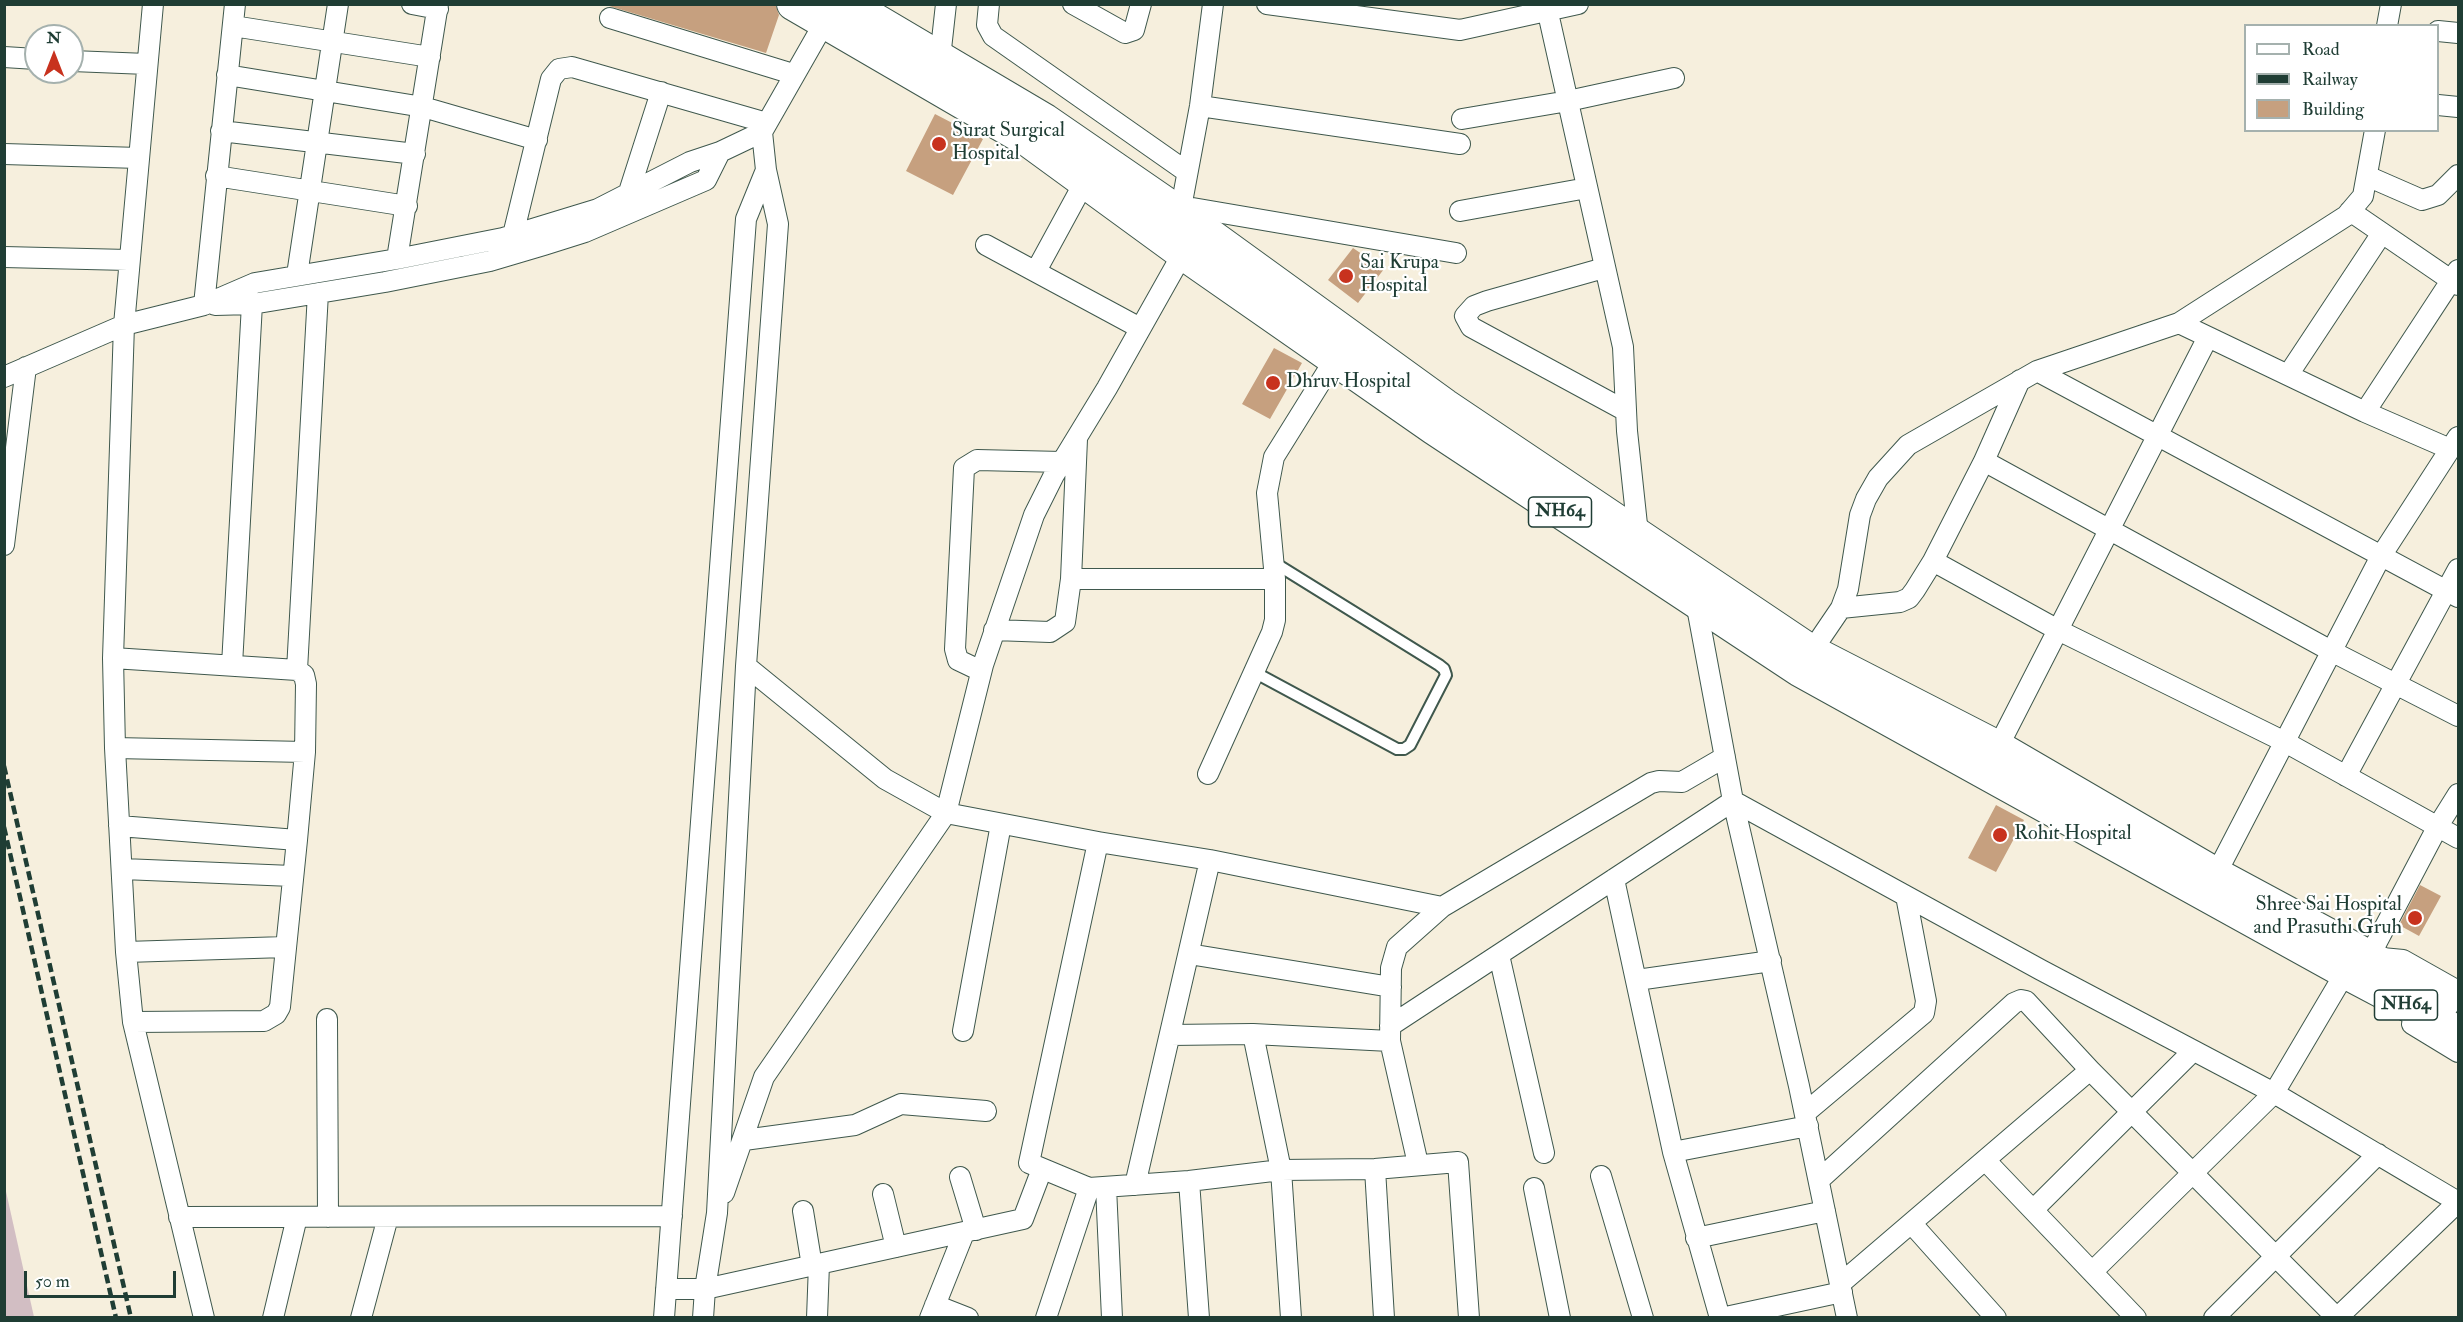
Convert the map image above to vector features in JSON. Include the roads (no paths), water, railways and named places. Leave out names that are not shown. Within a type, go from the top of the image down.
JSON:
[{"type":"main road","name":"NH64","points":[[793,4],[830,14],[1030,142],[1182,253],[1433,428],[1696,602],[2360,966],[2458,1013]]},
{"type":"main road","name":"NH64","points":[[849,4],[1045,120],[1187,215],[1445,405],[1638,534],[1805,661],[1998,747],[2216,874],[2458,1032]]},
{"type":"street","points":[[153,4],[128,260],[124,325],[113,658],[115,748],[126,952],[133,1022],[204,1317]]},
{"type":"street","points":[[204,305],[235,4]]},
{"type":"street","points":[[297,275],[338,4]]},
{"type":"street","points":[[397,260],[438,7],[412,4]]},
{"type":"street","points":[[940,58],[946,4]]},
{"type":"street","points":[[989,4],[987,25],[993,36],[1187,172]]},
{"type":"street","points":[[1073,4],[1125,33],[1134,30],[1141,4]]},
{"type":"street","points":[[717,1213],[764,1077],[946,813],[981,671],[1034,515],[1182,253],[1187,215],[1187,172],[1200,105],[1213,4]]},
{"type":"street","points":[[1267,4],[1460,30],[1547,8],[1578,4]]},
{"type":"street","points":[[2387,24],[2391,4]]},
{"type":"street","points":[[1547,8],[1623,347],[1626,411],[1638,534]]},
{"type":"street","points":[[703,1317],[717,1213],[746,666],[778,224],[766,170],[764,127],[830,14]]},
{"type":"street","points":[[610,18],[793,74]]},
{"type":"street","points":[[232,26],[430,57]]},
{"type":"street","points":[[2439,31],[2458,33]]},
{"type":"street","points":[[4,57],[24,58]]},
{"type":"street","points":[[84,61],[147,64]]},
{"type":"street","points":[[513,235],[551,80],[555,73],[564,67],[661,93],[764,127]]},
{"type":"street","points":[[227,75],[423,106],[537,140]]},
{"type":"street","points":[[1462,119],[1568,101],[1674,78]]},
{"type":"street","points":[[628,195],[661,93]]},
{"type":"street","points":[[1200,105],[1460,144]]},
{"type":"street","points":[[2439,105],[2458,107]]},
{"type":"street","points":[[4,377],[124,325],[204,305],[255,283],[397,260],[513,235],[598,209],[690,162],[720,152],[764,127]]},
{"type":"street","points":[[221,130],[415,154]]},
{"type":"street","points":[[1805,661],[1841,608],[1848,589],[1860,515],[1878,478],[1908,445],[2029,375],[2179,322],[2350,211],[2363,196],[2375,132]]},
{"type":"street","points":[[204,305],[252,304],[385,282],[490,261],[585,232],[706,180],[720,152]]},
{"type":"street","points":[[4,154],[139,158]]},
{"type":"street","points":[[664,1317],[747,219],[766,170]]},
{"type":"street","points":[[2367,176],[2422,200],[2438,195],[2458,175]]},
{"type":"street","points":[[216,176],[407,206]]},
{"type":"street","points":[[1036,271],[1085,181]]},
{"type":"street","points":[[1460,211],[1587,188]]},
{"type":"street","points":[[2350,211],[2456,278],[2365,412]]},
{"type":"street","points":[[1187,215],[1456,253]]},
{"type":"street","points":[[2288,375],[2382,233]]},
{"type":"street","points":[[986,245],[1140,328]]},
{"type":"street","points":[[4,257],[128,260]]},
{"type":"street","points":[[1604,268],[1494,299],[1474,306],[1465,316],[1471,327],[1626,411]]},
{"type":"street","points":[[297,670],[318,293]]},
{"type":"street","points":[[232,665],[252,304]]},
{"type":"street","points":[[2179,322],[2365,412],[2454,443],[2381,556],[2216,874]]},
{"type":"street","points":[[1998,747],[2208,337]]},
{"type":"street","points":[[1208,774],[1275,620],[1274,571],[1267,494],[1274,457],[1335,359]]},
{"type":"street","points":[[4,545],[26,367]]},
{"type":"street","points":[[2029,375],[2158,435],[2452,594]]},
{"type":"street","points":[[1841,608],[1900,602],[1909,598],[1933,561],[2029,375]]},
{"type":"street","points":[[994,630],[1042,633],[1050,632],[1065,622],[1071,579],[1078,437]]},
{"type":"street","points":[[981,671],[958,660],[955,649],[964,468],[977,460],[1062,462]]},
{"type":"street","points":[[1984,461],[2333,652],[2458,716]]},
{"type":"street","points":[[1933,561],[2058,630],[2286,742],[2458,838]]},
{"type":"street","points":[[2346,776],[2395,684],[2452,594],[2458,569]]},
{"type":"street","points":[[1071,579],[1274,571]]},
{"type":"street","points":[[1696,602],[1733,801],[1807,1120],[1846,1304]]},
{"type":"street","points":[[113,658],[297,670],[304,675],[306,684],[305,752],[280,1007],[271,1019],[264,1021],[133,1022]]},
{"type":"street","points":[[746,666],[885,779],[946,813],[1098,842],[1210,860],[1442,907]]},
{"type":"street","points":[[115,748],[305,752]]},
{"type":"street","points":[[1418,1164],[1390,1034],[1391,968],[1397,947],[1442,907],[1651,783],[1682,782],[1725,757]]},
{"type":"street","points":[[2092,1272],[2274,1093],[2360,966],[2458,794]]},
{"type":"street","points":[[1170,1035],[1390,1034],[1499,955],[1733,801]]},
{"type":"street","points":[[1733,801],[2274,1093],[2458,1202],[2337,1317],[2090,1070],[2026,1001],[2017,1001],[1819,1180]]},
{"type":"street","points":[[963,1031],[1001,824]]},
{"type":"street","points":[[119,826],[297,840]]},
{"type":"street","points":[[1098,842],[1029,1163],[1097,1187],[1189,1181],[1281,1170],[1375,1168],[1458,1162],[1469,1317]]},
{"type":"street","points":[[1135,1185],[1210,860]]},
{"type":"street","points":[[123,869],[292,876]]},
{"type":"street","points":[[1614,879],[1673,1152],[1696,1238],[1721,1317],[1846,1304],[1912,1224],[2090,1070]]},
{"type":"street","points":[[1673,1152],[1807,1120],[1924,1013],[1926,1001],[1906,896]]},
{"type":"street","points":[[126,952],[285,947]]},
{"type":"street","points":[[1189,954],[1391,987]]},
{"type":"street","points":[[1499,955],[1545,1153]]},
{"type":"street","points":[[2360,966],[2403,960],[2458,991]]},
{"type":"street","points":[[1637,980],[1771,961]]},
{"type":"street","points":[[2360,966],[2381,1005],[2458,1052]]},
{"type":"street","points":[[327,1019],[328,1217]]},
{"type":"street","points":[[1253,1034],[1281,1170],[1291,1317]]},
{"type":"street","points":[[2033,1210],[2193,1051]]},
{"type":"street","points":[[744,1140],[855,1125],[901,1104],[986,1112]]},
{"type":"street","points":[[2214,1317],[2378,1154]]},
{"type":"street","points":[[1985,1160],[2136,1317]]},
{"type":"street","points":[[666,1289],[705,1289],[1023,1219],[1042,1168]]},
{"type":"street","points":[[1375,1168],[1384,1317]]},
{"type":"street","points":[[1601,1176],[1643,1317]]},
{"type":"street","points":[[960,1177],[970,1231],[932,1311],[968,1317]]},
{"type":"street","points":[[1189,1181],[1199,1317]]},
{"type":"street","points":[[1046,1317],[1097,1187]]},
{"type":"street","points":[[1097,1187],[1112,1317]]},
{"type":"street","points":[[1534,1188],[1560,1317]]},
{"type":"street","points":[[883,1194],[896,1247]]},
{"type":"street","points":[[804,1211],[816,1265],[817,1317]]},
{"type":"street","points":[[1696,1238],[1825,1211]]},
{"type":"street","points":[[179,1217],[672,1216]]},
{"type":"street","points":[[273,1317],[297,1217]]},
{"type":"street","points":[[362,1317],[388,1217]]},
{"type":"street","points":[[1912,1224],[1996,1317]]},
{"type":"lane","points":[[1254,672],[1397,749],[1404,749],[1410,745],[1446,675],[1444,669],[1439,665],[1274,571]]},
{"type":"railway","points":[[4,766],[131,1318]]},
{"type":"railway","points":[[4,827],[116,1318]]},
{"type":"place","name":"Surat Surgical Hospital","points":[[939,144]]},
{"type":"place","name":"Sai Krupa Hospital","points":[[1346,276]]},
{"type":"place","name":"Dhruv Hospital","points":[[1273,383]]},
{"type":"place","name":"Rohit Hospital","points":[[2000,835]]},
{"type":"place","name":"Shree Sai Hospital and Prasuthi Gruh","points":[[2415,918]]}]
